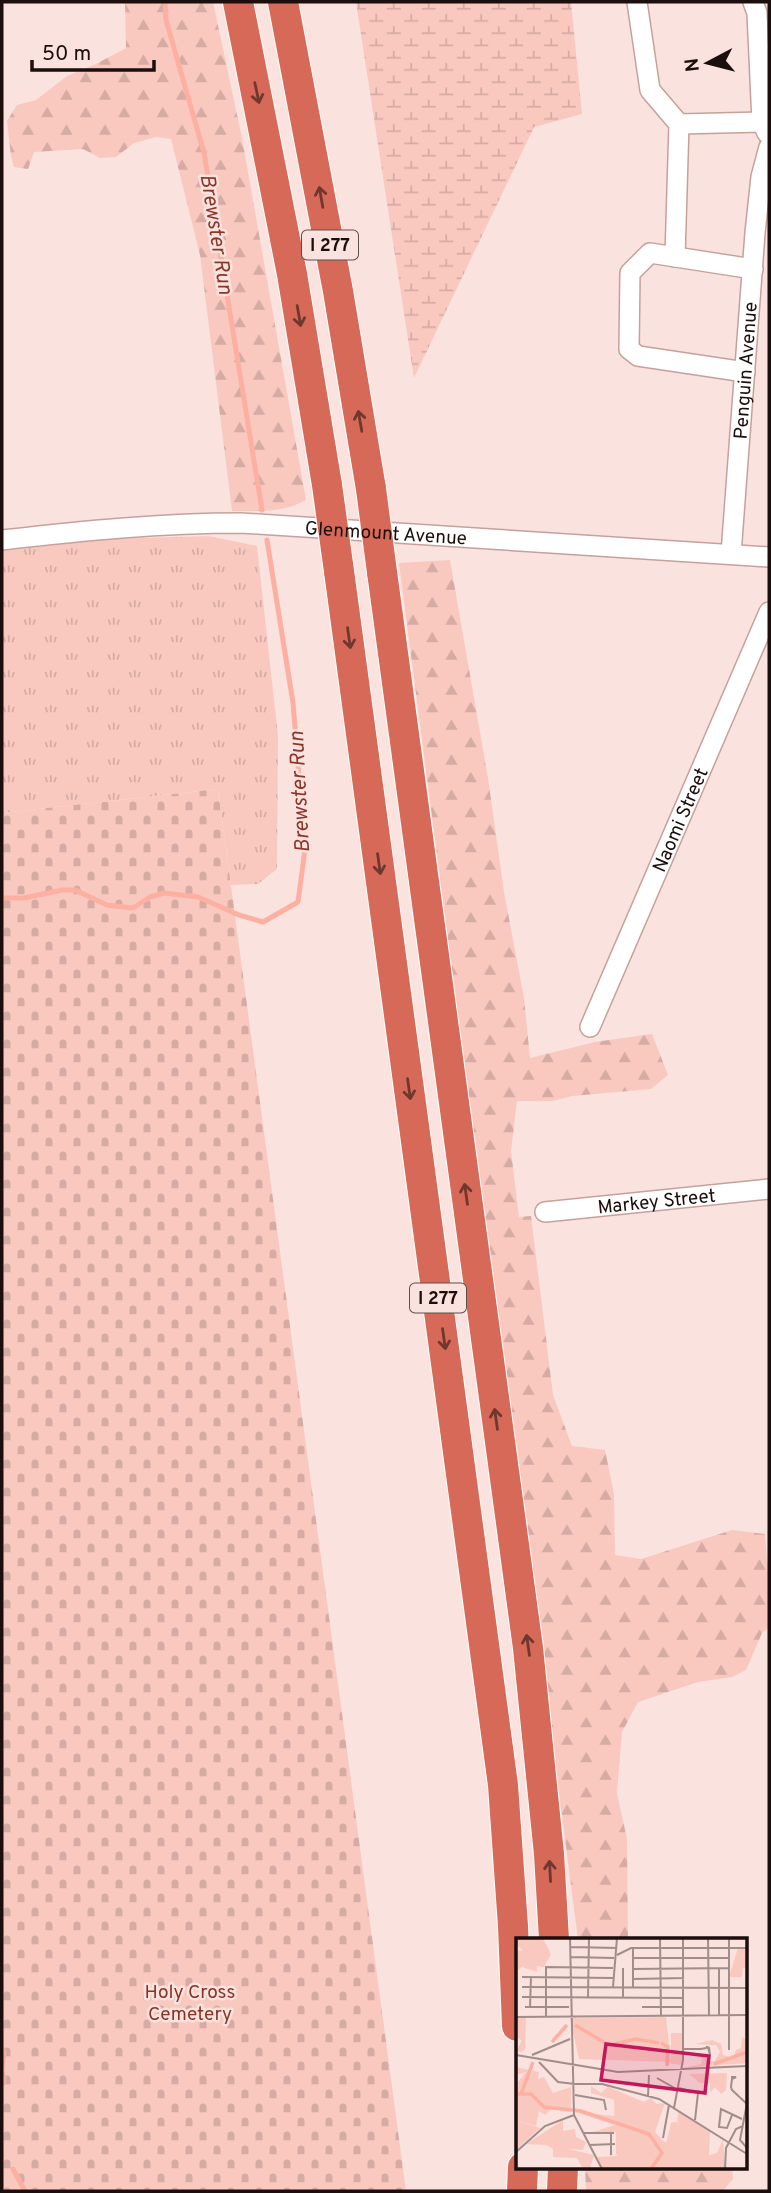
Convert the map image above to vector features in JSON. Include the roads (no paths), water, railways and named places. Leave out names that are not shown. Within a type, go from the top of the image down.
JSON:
[{"type":"highway","name":"I 277","points":[[238,2],[292,274],[339,571],[503,1785],[516,2001]]},
{"type":"highway","name":"I 277","points":[[283,2],[336,277],[371,489],[530,1661],[549,1854],[554,1938]]},
{"type":"highway","points":[[522,2191],[523,2168]]},
{"type":"highway","points":[[562,2191],[563,2168]]},
{"type":"street","points":[[637,2],[650,90],[679,124],[675,257]]},
{"type":"street","points":[[679,124],[766,130],[764,33],[753,2]]},
{"type":"street","name":"Penguin Avenue","points":[[731,554],[761,177],[769,147]]},
{"type":"street","points":[[745,372],[638,356],[629,349],[630,273],[650,253],[753,269]]},
{"type":"street","name":"Glenmount Avenue","points":[[2,540],[185,523],[241,523],[769,556]]},
{"type":"street","name":"Naomi Street","points":[[590,1027],[769,612]]},
{"type":"street","name":"Markey Street","points":[[545,1212],[769,1189]]},
{"type":"waterway","name":"Brewster Run","points":[[165,2],[166,20],[204,153],[262,510]]},
{"type":"waterway","name":"Brewster Run","points":[[2,898],[24,898],[75,890],[107,905],[133,908],[150,897],[164,893],[198,897],[263,922],[298,902],[305,849],[293,703],[267,540]]},
{"type":"waterway","name":"Brewster Run","points":[[2,2049],[2,2068]]},
{"type":"waterway","name":"Brewster Run","points":[[2,2071],[4,2083]]},
{"type":"waterway","name":"Brewster Run","points":[[13,2169],[25,2191]]},
{"type":"park label","name":"Holy Cross Cemetery","points":[[190,2002]]}]
